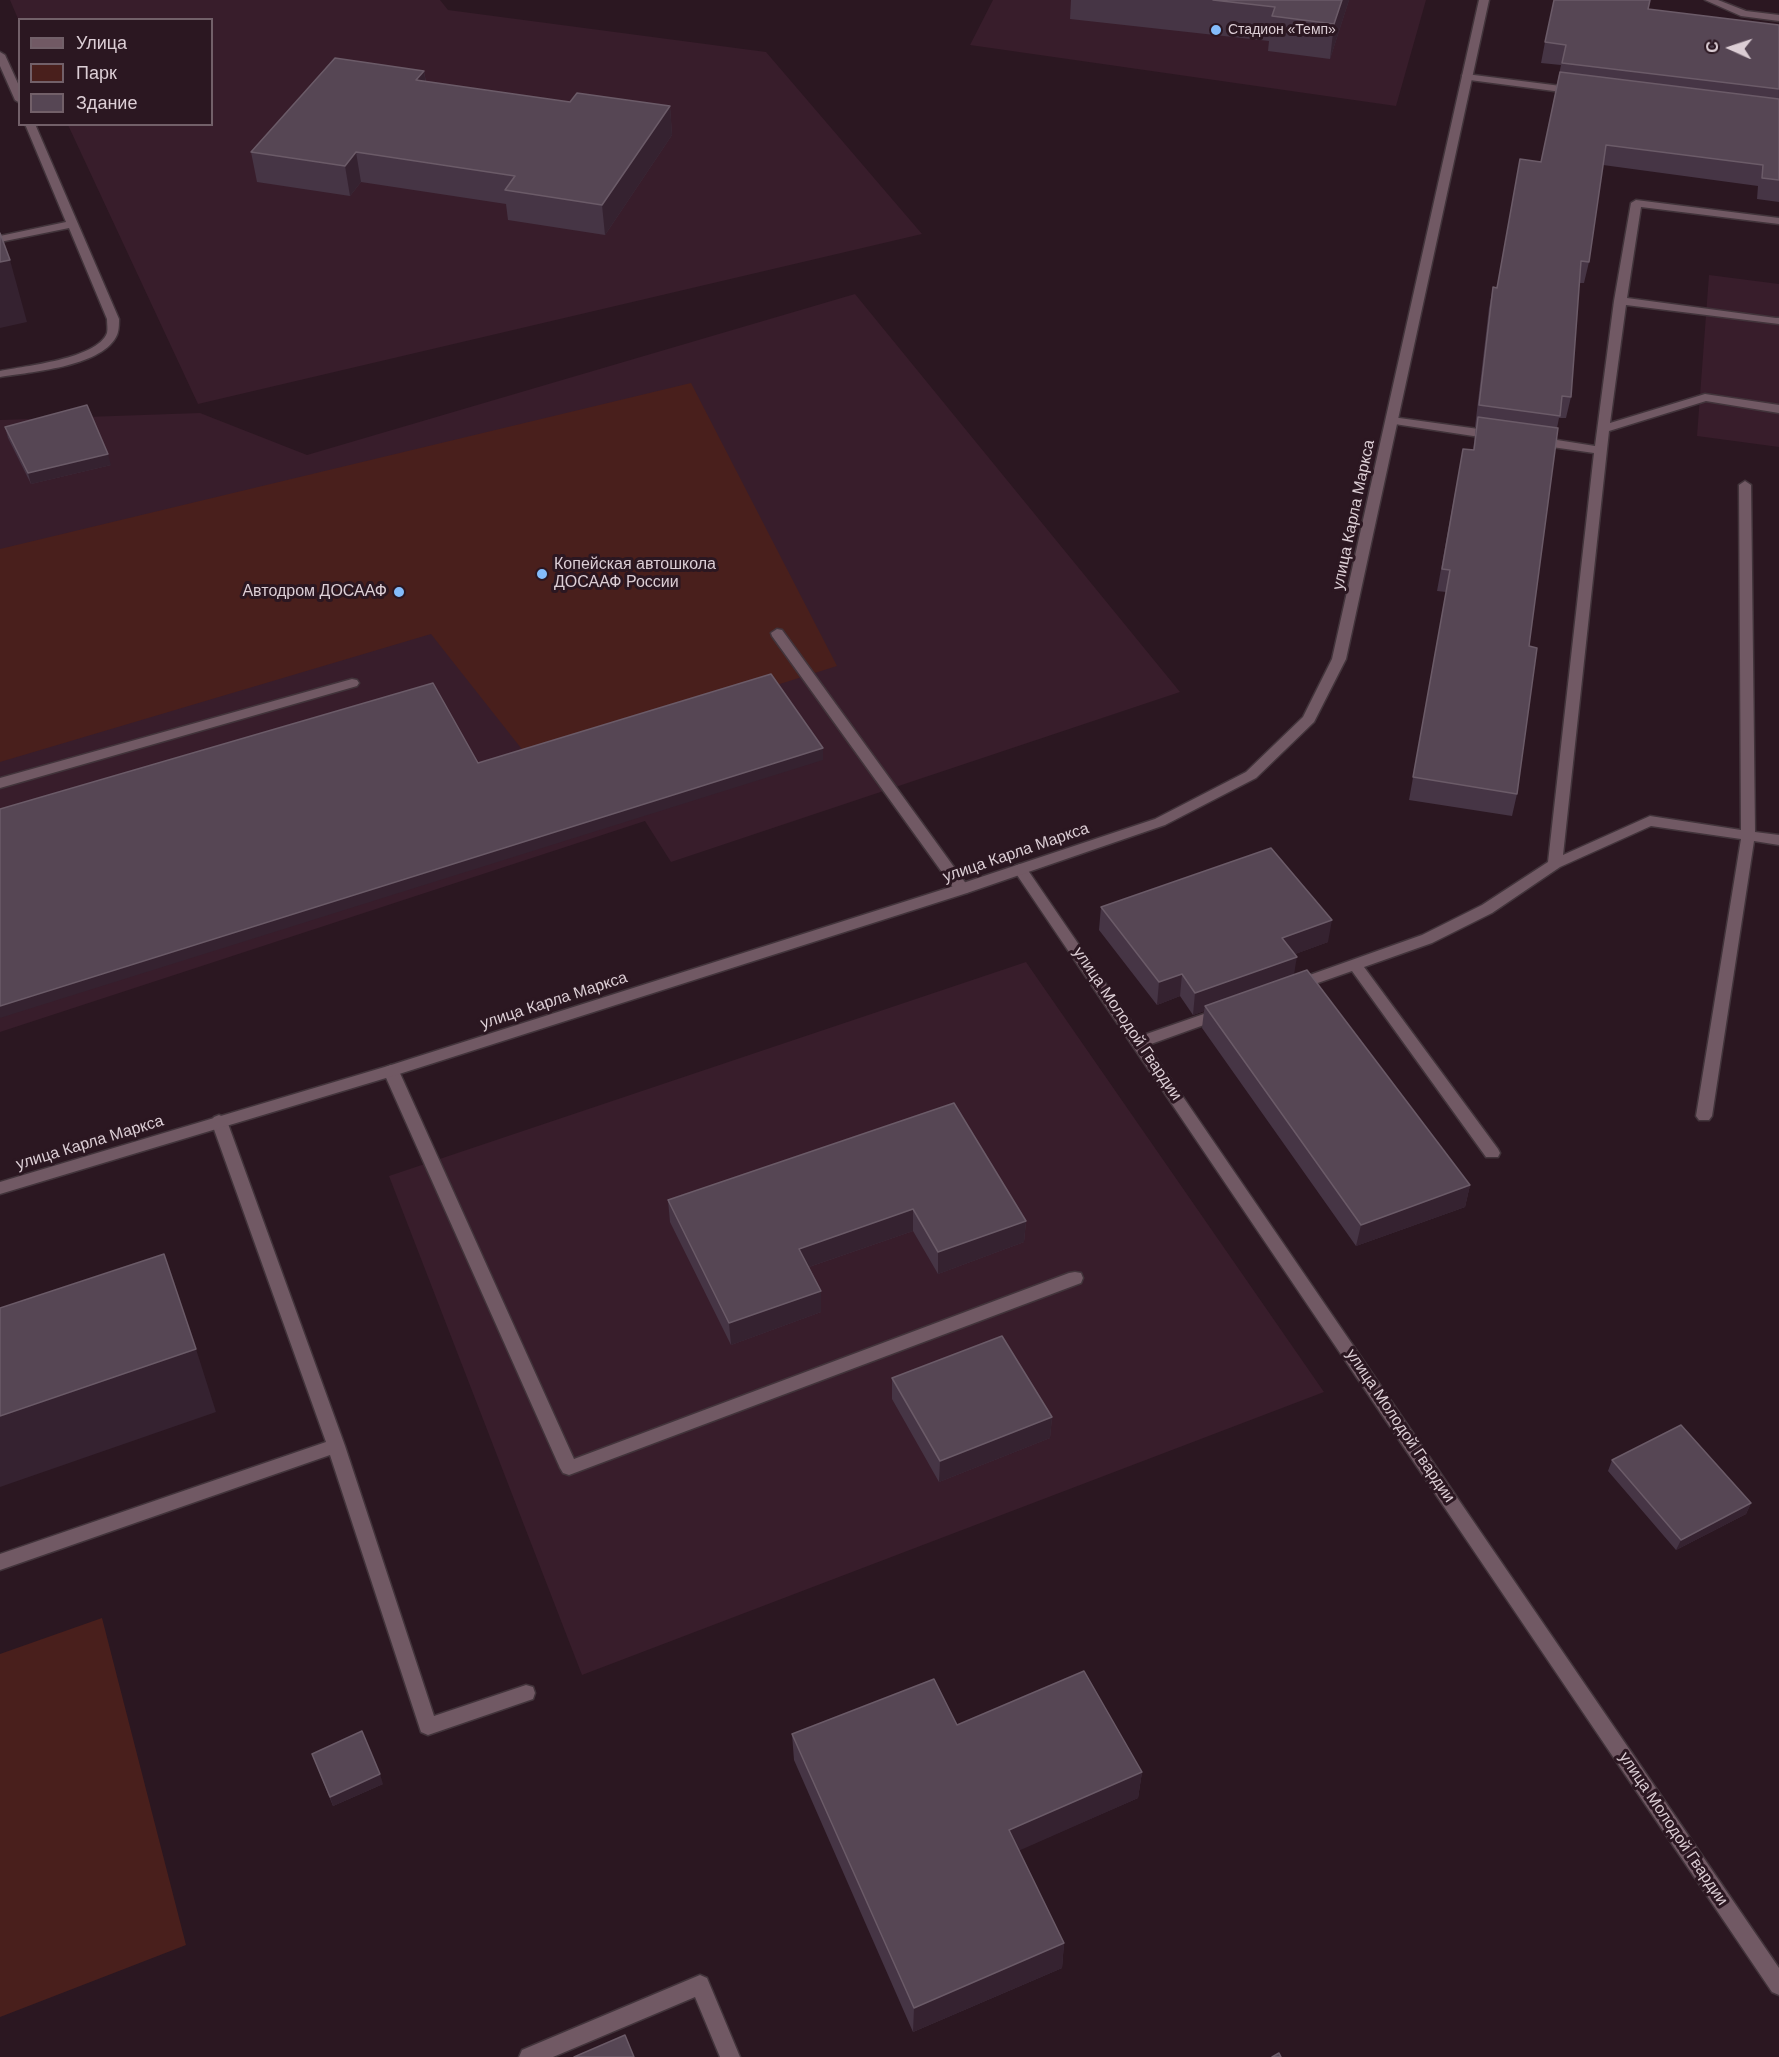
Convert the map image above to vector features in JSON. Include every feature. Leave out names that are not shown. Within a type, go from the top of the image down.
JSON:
[{"type":"street","name":"улица Карла Маркса","points":[[0,1188],[391,1071],[962,889],[1160,822],[1251,775],[1309,719],[1339,659],[1484,0]]},
{"type":"street","points":[[1710,0],[1744,14],[1779,18]]},
{"type":"street","points":[[0,55],[3,69],[18,96]]},
{"type":"street","points":[[1467,77],[1594,93]]},
{"type":"street","points":[[0,374],[89,354],[110,338],[113,329],[113,319],[31,126]]},
{"type":"street","points":[[1555,864],[1600,450],[1636,203],[1779,221]]},
{"type":"street","points":[[0,239],[72,224]]},
{"type":"street","points":[[1620,301],[1776,321]]},
{"type":"street","points":[[1603,429],[1705,398],[1779,409]]},
{"type":"street","points":[[1392,422],[1508,437]]},
{"type":"street","points":[[1531,440],[1600,450]]},
{"type":"street","points":[[1704,1116],[1748,836],[1745,485]]},
{"type":"street","points":[[777,633],[962,889]]},
{"type":"street","points":[[0,783],[352,683]]},
{"type":"street","points":[[1280,992],[1426,939],[1477,914],[1555,864],[1650,821],[1779,840]]},
{"type":"street","name":"улица Молодой Гвардии","points":[[1020,869],[1140,1042],[1779,1985]]},
{"type":"street","points":[[1355,965],[1492,1153]]},
{"type":"street","points":[[1140,1042],[1237,1007]]},
{"type":"street","points":[[391,1071],[569,1468],[1075,1278]]},
{"type":"street","points":[[219,1121],[336,1446],[428,1726],[526,1693]]},
{"type":"street","points":[[0,1562],[336,1446]]},
{"type":"street","points":[[529,2057],[700,1985],[730,2057]]},
{"type":"shaded area","points":[[10,0],[440,0],[448,10],[766,52],[922,234],[198,404],[68,126],[213,126],[213,18],[18,19]]},
{"type":"shaded area","points":[[993,0],[1426,0],[1396,106],[970,45]]},
{"type":"shaded area","points":[[1709,275],[1779,284],[1779,447],[1697,436]]},
{"type":"shaded area","name":"Копейская автошкола ДОСААФ России","points":[[855,294],[1180,692],[671,862],[645,821],[0,1032],[0,420],[200,413],[307,455]]},
{"type":"shaded area","points":[[1026,962],[1324,1392],[582,1675],[389,1176]]},
{"type":"green space","name":"Автодром ДОСААФ","points":[[691,383],[837,666],[532,762],[431,634],[0,762],[0,549]]},
{"type":"green space","points":[[102,1618],[186,1945],[0,2017],[0,1654]]},
{"type":"building","points":[[1213,0],[1342,0],[1334,24],[1272,16],[1275,7]]},
{"type":"building","points":[[1554,0],[1650,0],[1648,9],[1779,25],[1779,89],[1562,63],[1566,45],[1545,42]]},
{"type":"building","points":[[335,58],[424,71],[416,80],[570,102],[577,93],[670,106],[602,205],[505,190],[515,176],[356,152],[345,166],[251,152]]},
{"type":"building","points":[[1560,72],[1779,99],[1779,180],[1762,178],[1763,165],[1606,145],[1589,262],[1581,261],[1571,397],[1562,396],[1560,416],[1479,405],[1493,287],[1497,288],[1520,159],[1541,162]]},
{"type":"building","points":[[0,233],[10,260],[0,262]]},
{"type":"building","points":[[87,405],[108,454],[28,473],[5,427]]},
{"type":"building","points":[[1478,417],[1558,428],[1529,646],[1537,648],[1517,794],[1413,777],[1450,570],[1442,569],[1463,449],[1474,450]]},
{"type":"building","points":[[771,674],[823,748],[0,1006],[0,809],[433,683],[478,763]]},
{"type":"building","points":[[1271,848],[1332,920],[1282,938],[1297,957],[1195,993],[1182,974],[1159,982],[1101,907]]},
{"type":"building","points":[[1307,970],[1470,1185],[1361,1225],[1205,1006]]},
{"type":"building","points":[[954,1103],[1026,1221],[938,1252],[913,1209],[799,1249],[821,1291],[729,1323],[668,1200]]},
{"type":"building","points":[[164,1254],[196,1349],[0,1416],[0,1308]]},
{"type":"building","points":[[1002,1336],[1052,1417],[940,1461],[892,1378]]},
{"type":"building","points":[[1681,1425],[1751,1503],[1681,1540],[1612,1460]]},
{"type":"building","points":[[1084,1671],[1142,1772],[1009,1830],[1064,1943],[914,2008],[792,1734],[934,1679],[957,1725]]},
{"type":"building","points":[[362,1731],[380,1774],[330,1797],[312,1754]]},
{"type":"building","points":[[625,2035],[634,2057],[574,2057]]},
{"type":"place","name":"Стадион «Темп»","points":[[1216,30]]},
{"type":"place","name":"Копейская автошкола ДОСААФ России","points":[[542,574]]},
{"type":"place","name":"Автодром ДОСААФ","points":[[399,592]]}]
